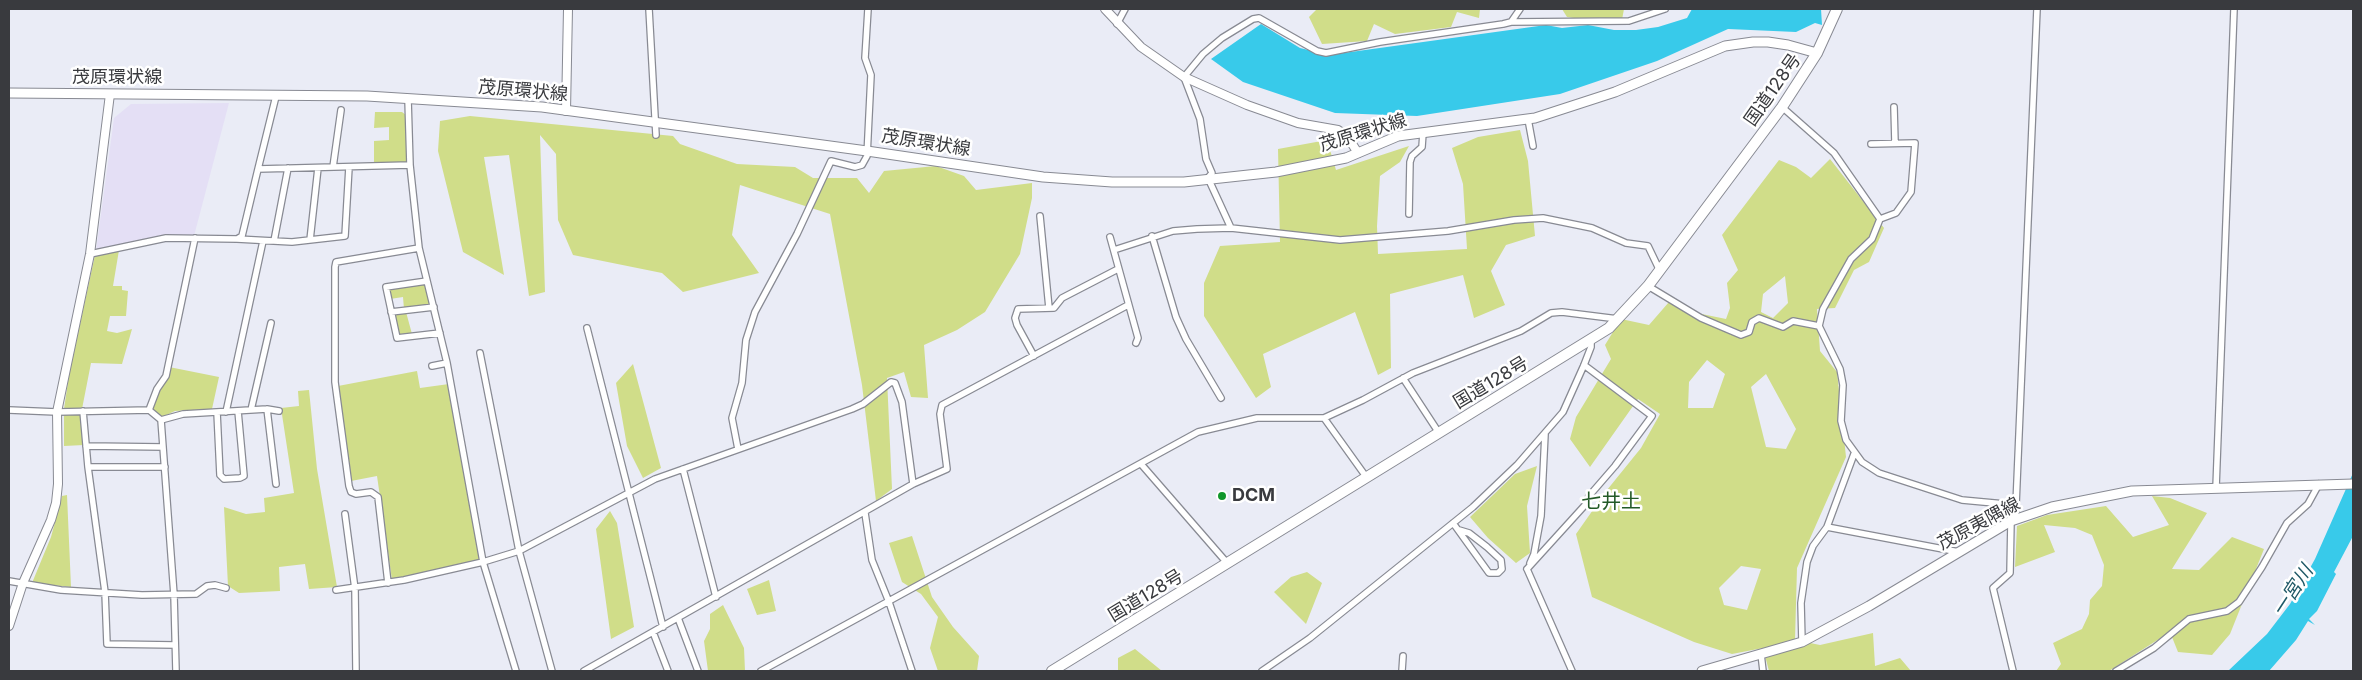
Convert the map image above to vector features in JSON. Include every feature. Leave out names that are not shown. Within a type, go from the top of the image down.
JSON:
[{"type":"highway","name":"国道128号","points":[[1052,671],[1591,341],[1618,319],[1660,271],[1782,107],[1817,54],[1837,9]]},
{"type":"main road","name":"茂原環状線","points":[[9,93],[408,99],[542,107],[868,151],[1043,177],[1112,182],[1184,182],[1276,172],[1346,158],[1398,136],[1528,119],[1615,92],[1725,46],[1768,42],[1788,45],[1817,54]]},
{"type":"main road","name":"茂原夷隅線","points":[[1702,671],[1802,642],[1869,606],[2013,520],[2052,507],[2093,497],[2132,492],[2353,484]]},
{"type":"street","points":[[566,111],[568,9]]},
{"type":"street","points":[[649,9],[656,135]]},
{"type":"street","points":[[738,449],[732,418],[742,383],[746,340],[755,312],[797,234],[831,161],[855,167],[862,165],[867,156],[871,75],[865,58],[868,9]]},
{"type":"street","points":[[1105,9],[1117,24],[1155,59],[1184,77],[1247,105],[1298,123],[1338,130],[1347,136],[1358,153]]},
{"type":"street","points":[[1117,24],[1125,9]]},
{"type":"street","points":[[1511,22],[1520,9]]},
{"type":"street","points":[[1184,77],[1213,46],[1230,32],[1253,19],[1266,21],[1317,51],[1326,53],[1380,42],[1511,22],[1629,21],[1665,9]]},
{"type":"street","points":[[2013,671],[1993,588],[2010,573],[2013,520],[2016,505],[2037,9]]},
{"type":"street","points":[[2216,488],[2234,9]]},
{"type":"street","points":[[1184,77],[1200,120],[1206,159],[1212,173],[1208,178],[1231,228]]},
{"type":"street","points":[[9,626],[24,583],[46,535],[56,503],[58,484],[57,412],[61,382],[90,254],[110,94]]},
{"type":"street","points":[[237,239],[242,236],[276,96]]},
{"type":"street","points":[[408,99],[410,165],[419,248],[440,333],[484,562],[516,671]]},
{"type":"street","points":[[1782,107],[1834,153],[1880,219]]},
{"type":"street","points":[[1894,107],[1895,143]]},
{"type":"street","points":[[333,167],[341,110]]},
{"type":"street","points":[[1528,119],[1534,146]]},
{"type":"street","points":[[1409,214],[1410,162],[1412,156],[1422,147],[1423,133]]},
{"type":"street","points":[[1871,144],[1915,143],[1911,192],[1896,212],[1880,219],[1872,239],[1851,259],[1823,310],[1819,326],[1840,369],[1843,385],[1841,421],[1846,440],[1854,454],[1879,474],[1962,500],[2016,505]]},
{"type":"street","points":[[258,169],[410,165]]},
{"type":"street","points":[[90,254],[143,242],[195,238],[274,241],[310,240],[345,236],[349,167]]},
{"type":"street","points":[[274,241],[288,168]]},
{"type":"street","points":[[310,240],[318,168]]},
{"type":"street","points":[[1040,216],[1049,308]]},
{"type":"street","points":[[1114,250],[1152,236],[1173,231],[1231,228],[1340,240],[1448,231],[1514,220],[1543,218],[1586,226],[1626,243],[1648,246],[1660,271]]},
{"type":"street","points":[[1152,236],[1176,317],[1186,339],[1221,398]]},
{"type":"street","points":[[1110,237],[1138,338],[1136,343]]},
{"type":"street","points":[[148,410],[157,389],[166,376],[195,238]]},
{"type":"street","points":[[226,412],[263,241]]},
{"type":"street","points":[[388,583],[378,497],[371,492],[356,494],[351,492],[349,486],[335,382],[335,267],[336,262],[419,248]]},
{"type":"street","points":[[1034,356],[1017,325],[1016,312],[1018,309],[1054,308],[1062,298],[1118,269]]},
{"type":"street","points":[[427,281],[386,287],[397,338],[440,333]]},
{"type":"street","points":[[1648,286],[1701,318],[1741,335],[1749,332],[1752,322],[1759,318],[1783,327],[1793,322],[1819,326]]},
{"type":"street","points":[[584,671],[913,484],[947,469],[940,414],[942,405],[1128,305]]},
{"type":"street","points":[[391,312],[434,307]]},
{"type":"street","points":[[761,671],[1198,432],[1257,418],[1324,418],[1363,400],[1402,378],[1492,344],[1527,328],[1551,314],[1562,312],[1618,319]]},
{"type":"street","points":[[250,410],[271,323]]},
{"type":"street","points":[[587,328],[627,493],[663,627]]},
{"type":"street","points":[[1262,671],[1310,638],[1453,523],[1517,465],[1562,412],[1584,365],[1591,347],[1591,341]]},
{"type":"street","points":[[480,353],[519,550],[552,671]]},
{"type":"street","points":[[432,366],[446,363]]},
{"type":"street","points":[[1527,569],[1586,504],[1589,496],[1615,466],[1652,416],[1584,365]]},
{"type":"street","points":[[1402,378],[1439,433]]},
{"type":"street","points":[[336,590],[388,583],[484,562],[519,550],[627,493],[683,469],[863,404],[891,382],[895,383],[902,402],[913,484]]},
{"type":"street","points":[[267,409],[276,484]]},
{"type":"street","points":[[9,410],[57,412],[148,410],[161,420],[174,595],[176,671]]},
{"type":"street","points":[[161,420],[183,414],[279,410]]},
{"type":"street","points":[[82,411],[105,592],[107,644],[175,645]]},
{"type":"street","points":[[217,412],[220,475],[224,479],[244,476],[238,411]]},
{"type":"street","points":[[1324,418],[1366,478]]},
{"type":"street","points":[[1545,434],[1541,516],[1534,554],[1527,569],[1572,671]]},
{"type":"street","points":[[86,446],[164,447]]},
{"type":"street","points":[[1802,642],[1801,602],[1807,562],[1813,546],[1827,527],[1854,454]]},
{"type":"street","points":[[1141,464],[1228,564]]},
{"type":"street","points":[[88,467],[165,467]]},
{"type":"street","points":[[683,469],[716,597]]},
{"type":"street","points":[[2116,671],[2154,648],[2189,619],[2221,613],[2239,602],[2287,523],[2308,504],[2319,484]]},
{"type":"street","points":[[865,513],[872,560],[889,602],[912,671]]},
{"type":"street","points":[[345,514],[354,589],[356,671]]},
{"type":"street","points":[[1453,523],[1489,573],[1498,573],[1502,570],[1501,560],[1469,533],[1459,530]]},
{"type":"street","points":[[1827,527],[1959,552]]},
{"type":"street","points":[[9,580],[61,590],[174,595],[196,594],[207,586],[216,585],[226,588]]},
{"type":"street","points":[[678,618],[698,671]]},
{"type":"street","points":[[654,632],[668,671]]},
{"type":"street","points":[[1761,654],[1763,671]]},
{"type":"street","points":[[1402,671],[1403,656]]},
{"type":"shaded area","points":[[229,103],[194,236],[137,240],[96,251],[114,118],[131,104]]},
{"type":"green space","points":[[1317,9],[1480,9],[1479,18],[1457,12],[1451,27],[1395,34],[1374,24],[1367,41],[1322,44],[1309,17]]},
{"type":"green space","points":[[1562,9],[1624,9],[1621,25],[1567,17]]},
{"type":"green space","points":[[375,112],[402,112],[406,115],[408,161],[406,164],[374,162],[374,141],[389,140],[389,127],[374,128]]},
{"type":"green space","points":[[470,116],[673,136],[680,144],[737,164],[795,167],[813,178],[857,178],[869,193],[884,171],[936,166],[964,176],[976,190],[1032,183],[1032,198],[1020,254],[985,312],[957,330],[924,345],[928,398],[911,397],[904,372],[887,378],[892,489],[876,501],[862,385],[830,214],[740,185],[732,235],[759,273],[683,292],[662,273],[573,255],[558,220],[556,154],[540,135],[545,292],[529,296],[509,155],[484,157],[504,275],[463,252],[438,151],[440,121]]},
{"type":"green space","points":[[1520,130],[1528,161],[1535,236],[1506,245],[1491,271],[1505,305],[1474,318],[1463,275],[1390,294],[1391,368],[1378,375],[1355,312],[1263,354],[1271,387],[1256,398],[1204,316],[1204,283],[1220,246],[1280,242],[1278,149],[1327,140],[1336,170],[1409,146],[1400,162],[1380,176],[1377,226],[1378,254],[1467,249],[1463,184],[1452,148],[1478,137]]},
{"type":"green space","points":[[1830,159],[1884,228],[1869,262],[1854,270],[1835,308],[1817,309],[1820,351],[1837,372],[1846,457],[1797,568],[1795,640],[1820,645],[1873,633],[1875,666],[1900,658],[1911,671],[1769,671],[1763,648],[1732,654],[1694,642],[1592,597],[1576,534],[1607,490],[1641,448],[1660,414],[1638,399],[1590,467],[1570,439],[1576,417],[1611,359],[1605,345],[1621,319],[1649,325],[1669,302],[1692,312],[1726,319],[1730,308],[1727,283],[1738,270],[1722,235],[1779,160],[1796,167],[1811,178]],"holes":[[[1785,276],[1788,303],[1773,318],[1761,312],[1763,294]],[[1707,360],[1725,374],[1713,408],[1688,408],[1689,382]],[[1766,374],[1796,429],[1786,449],[1766,447],[1751,387]],[[1741,566],[1761,569],[1747,610],[1724,605],[1719,588]]]},
{"type":"green space","points":[[119,250],[113,286],[122,286],[122,290],[128,291],[126,316],[110,316],[107,331],[117,333],[132,329],[122,364],[91,363],[82,409],[64,409],[69,375],[95,255]]},
{"type":"green space","points":[[423,283],[427,285],[431,304],[404,309],[403,297],[390,299],[388,290],[390,288]]},
{"type":"green space","points":[[406,312],[412,334],[398,336],[394,316]]},
{"type":"green space","points":[[633,364],[661,468],[643,478],[627,446],[616,383]]},
{"type":"green space","points":[[169,367],[219,377],[212,409],[175,411],[160,418],[152,410],[156,393]]},
{"type":"green space","points":[[417,371],[420,388],[449,384],[465,463],[467,488],[481,560],[392,580],[377,476],[351,481],[338,386]]},
{"type":"green space","points":[[309,390],[317,469],[337,587],[309,589],[305,564],[279,567],[280,591],[239,593],[228,586],[224,507],[246,514],[265,512],[264,498],[294,493],[281,408],[299,406],[298,391]]},
{"type":"green space","points":[[64,413],[80,413],[84,445],[64,446]]},
{"type":"green space","points":[[1537,466],[1527,506],[1530,553],[1516,563],[1488,538],[1470,517],[1515,474]]},
{"type":"green space","points":[[67,495],[71,587],[32,583],[51,537],[62,496]]},
{"type":"green space","points":[[2152,496],[2170,498],[2207,513],[2172,569],[2199,570],[2232,537],[2264,549],[2230,634],[2212,655],[2178,652],[2170,632],[2109,671],[2056,671],[2061,664],[2053,643],[2082,629],[2089,614],[2090,600],[2102,586],[2104,565],[2092,535],[2075,528],[2044,525],[2055,552],[2015,567],[2017,526],[2047,515],[2106,506],[2133,537],[2169,525]]},
{"type":"green space","points":[[610,511],[617,523],[634,627],[611,639],[596,529]]},
{"type":"green space","points":[[912,536],[932,597],[953,627],[979,656],[977,671],[938,671],[930,648],[938,617],[921,594],[902,582],[889,543]]},
{"type":"green space","points":[[1307,572],[1322,583],[1306,624],[1274,592],[1291,577]]},
{"type":"green space","points":[[769,580],[776,611],[757,615],[747,589]]},
{"type":"green space","points":[[723,605],[744,648],[745,671],[708,671],[704,641],[710,629],[710,614]]},
{"type":"green space","points":[[1135,649],[1162,671],[1118,671],[1118,658]]},
{"type":"water","points":[[1692,9],[1821,9],[1822,25],[1815,23],[1796,32],[1728,29],[1657,61],[1560,94],[1417,116],[1335,113],[1243,82],[1211,59],[1261,24],[1300,48],[1329,55],[1546,25],[1562,28],[1588,25],[1614,30],[1636,30],[1658,27],[1687,18]]},
{"type":"water","points":[[2353,473],[2353,536],[2334,572],[2336,574],[2317,611],[2309,619],[2315,625],[2308,621],[2296,640],[2269,671],[2228,671],[2267,634],[2290,604],[2315,559]]},
{"type":"place","name":"DCM","points":[[1222,496]]},
{"type":"district","name":"七井土","points":[[1611,502]]},
{"type":"water label","name":"一宮川","points":[[2293,591]]}]
